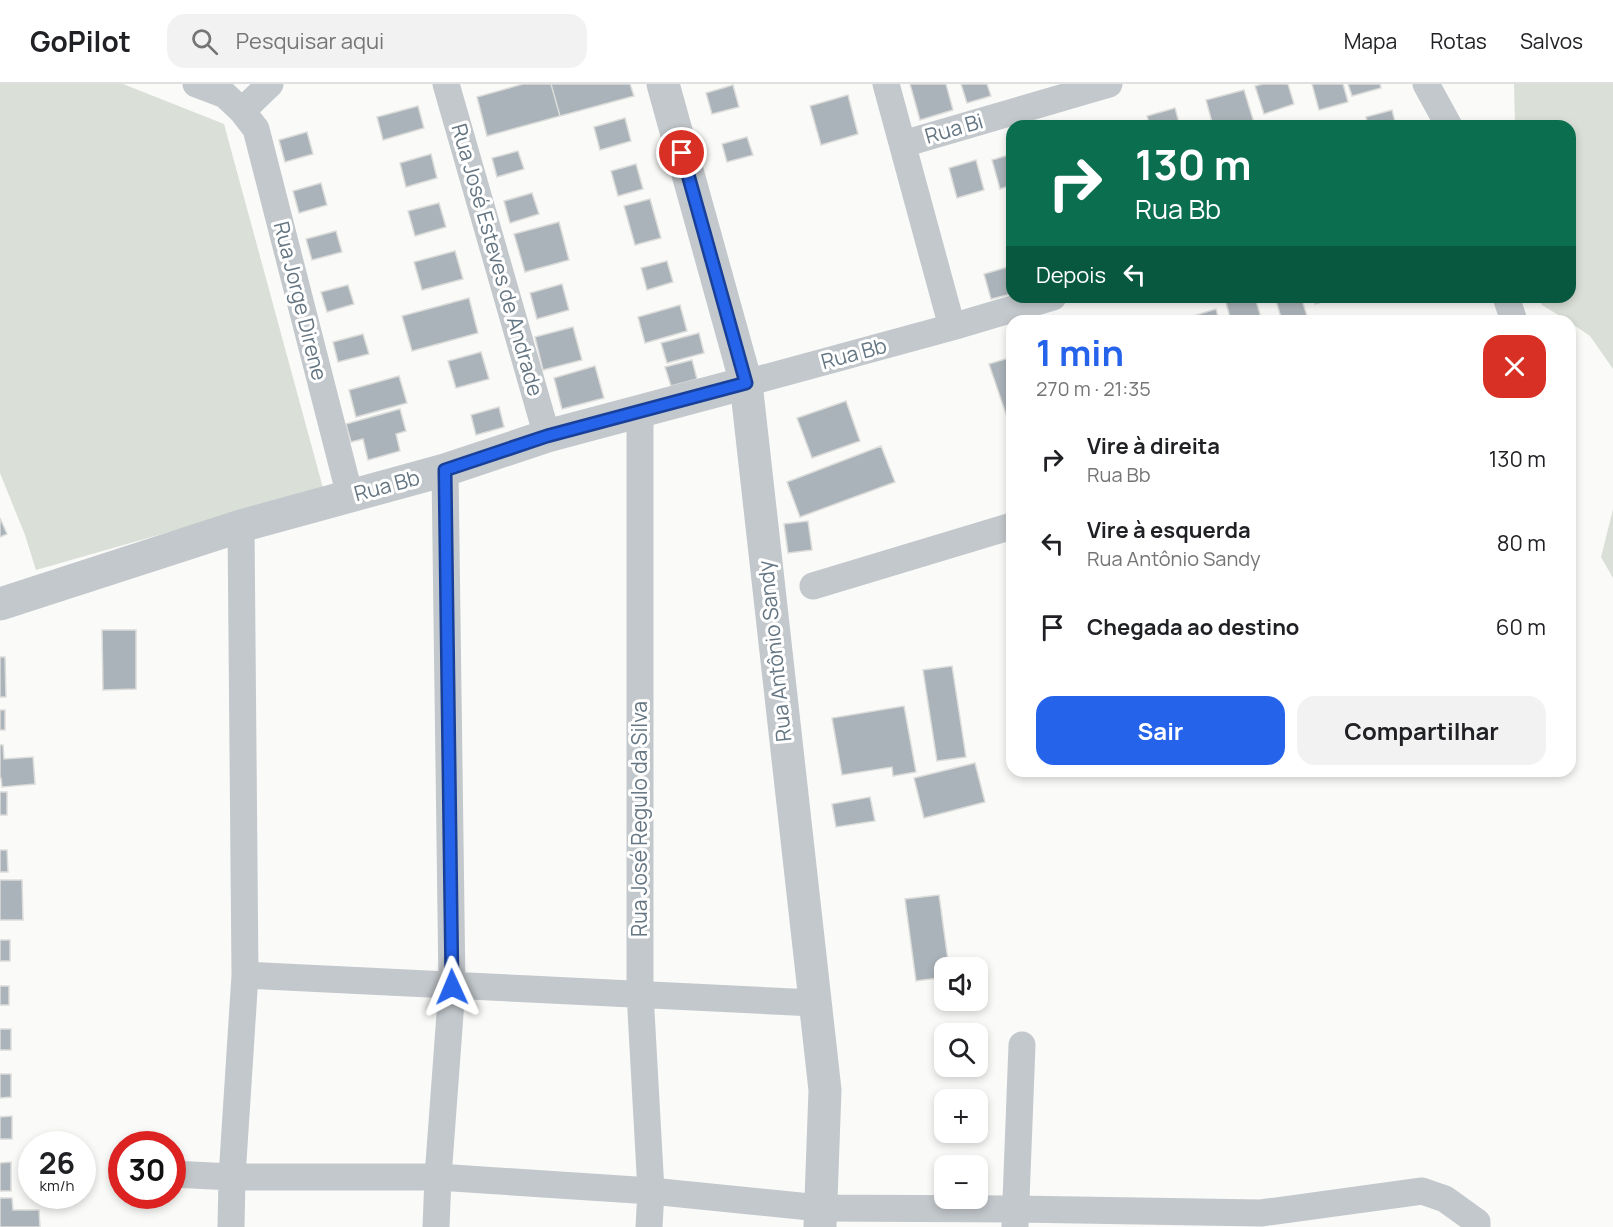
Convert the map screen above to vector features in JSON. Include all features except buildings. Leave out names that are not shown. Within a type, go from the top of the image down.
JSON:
[{"type":"street","name":"Rua Jorge Direne","points":[[196,84],[225,95],[256,129],[350,496]]},
{"type":"street","points":[[242,111],[270,84]]},
{"type":"street","name":"Rua José Esteves de Andrade","points":[[446,84],[547,436]]},
{"type":"street","name":"Rua Antônio Sandy","points":[[663,84],[746,383],[825,1090],[820,1218]]},
{"type":"street","points":[[886,84],[952,327]]},
{"type":"street","name":"Rua Bi","points":[[903,144],[1109,84]]},
{"type":"street","points":[[1426,84],[1446,120]]},
{"type":"street","name":"Rua Bb","points":[[0,604],[241,526],[445,470],[547,436],[952,327],[1033,303]]},
{"type":"street","name":"Rua José Regulo da Silva","points":[[640,411],[640,993],[651,1191],[649,1227]]},
{"type":"street","points":[[436,1227],[452,987],[445,470]]},
{"type":"street","points":[[231,1227],[245,975],[241,526]]},
{"type":"street","points":[[813,586],[1006,528]]},
{"type":"street","points":[[245,975],[452,987],[640,993],[814,1003]]},
{"type":"street","points":[[1015,1218],[1022,1045]]},
{"type":"street","points":[[186,1175],[232,1177],[438,1177],[651,1191],[820,1218],[1261,1220],[1422,1191],[1445,1199],[1477,1222],[1477,1227]]},
{"type":"shaded area","points":[[0,84],[123,84],[224,124],[323,488],[36,570],[25,535],[0,473]]},
{"type":"shaded area","points":[[1514,84],[1613,84],[1613,369],[1590,336],[1576,326],[1576,315],[1558,315],[1541,303],[1576,303],[1576,120],[1515,120]]},
{"type":"shaded area","points":[[1613,509],[1613,578],[1601,557]]},
{"type":"route","points":[[452,987],[445,470],[547,436],[746,383],[682,153]]}]
